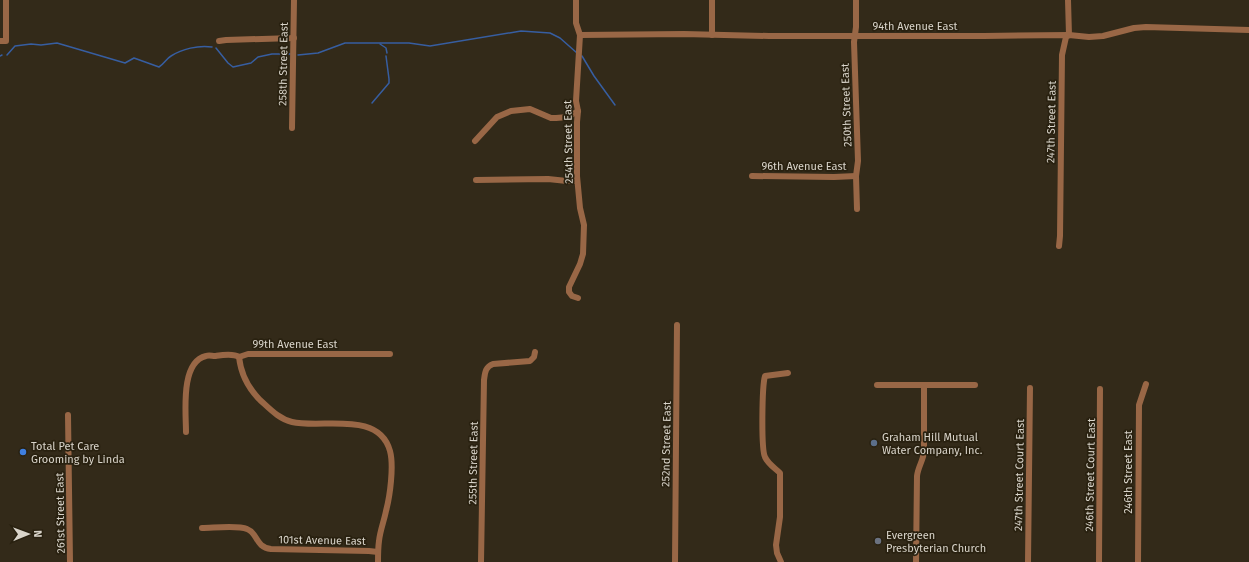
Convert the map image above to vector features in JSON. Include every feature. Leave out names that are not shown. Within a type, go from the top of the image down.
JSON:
[{"type":"street","points":[[3,41],[6,0]]},
{"type":"street","name":"258th Street East","points":[[292,128],[294,0]]},
{"type":"street","name":"254th Street East","points":[[576,0],[576,22],[580,35],[576,101],[578,111],[576,159],[580,208],[584,225],[583,254],[568,292],[572,296],[578,298]]},
{"type":"street","points":[[712,0],[712,35]]},
{"type":"street","name":"250th Street East","points":[[856,0],[854,42],[858,160],[856,176],[858,209]]},
{"type":"street","name":"247th Street East","points":[[1058,246],[1060,236],[1062,55],[1066,37],[1069,35],[1068,0]]},
{"type":"street","name":"94th Avenue East","points":[[580,35],[1103,36],[1134,28],[1146,27],[1249,30]]},
{"type":"street","points":[[219,41],[294,38]]},
{"type":"street","points":[[475,141],[497,117],[511,111],[526,109],[534,110],[556,118],[568,117],[578,111]]},
{"type":"street","name":"96th Avenue East","points":[[752,176],[856,176]]},
{"type":"street","points":[[476,180],[548,179],[567,182],[577,181]]},
{"type":"street","name":"252nd Street East","points":[[675,562],[678,325]]},
{"type":"street","name":"255th Street East","points":[[481,562],[484,380],[486,370],[488,366],[493,364],[527,362],[532,360],[535,352]]},
{"type":"street","name":"99th Avenue East","points":[[186,432],[187,383],[191,370],[201,358],[206,356],[223,355],[237,356],[239,358],[248,354],[390,354]]},
{"type":"street","points":[[239,358],[242,372],[248,386],[266,406],[283,419],[299,424],[347,424],[360,426],[376,430],[382,436],[390,451],[391,472],[389,496],[379,540],[378,562]]},
{"type":"street","points":[[781,562],[776,544],[780,516],[779,491],[781,480],[780,473],[764,456],[764,391],[765,376],[788,373]]},
{"type":"street","points":[[877,385],[975,384]]},
{"type":"street","name":"246th Street East","points":[[1138,562],[1139,405],[1146,384]]},
{"type":"street","points":[[916,562],[917,476],[918,468],[923,459],[924,452],[924,385]]},
{"type":"street","name":"247th Street Court East","points":[[1028,562],[1030,388]]},
{"type":"street","name":"246th Street Court East","points":[[1099,562],[1100,389]]},
{"type":"street","name":"261st Street East","points":[[68,415],[70,562]]},
{"type":"street","name":"101st Avenue East","points":[[202,528],[247,529],[252,533],[259,544],[267,548],[378,552]]},
{"type":"waterway","points":[[298,55],[318,53],[345,43],[409,43],[430,46],[521,31],[550,33],[560,38],[577,53]]},
{"type":"waterway","points":[[7,55],[15,46],[57,43],[125,63],[134,58],[159,67],[169,57],[180,51],[196,47],[212,47]]},
{"type":"waterway","points":[[380,44],[386,48],[387,53]]},
{"type":"waterway","points":[[216,48],[233,67],[251,63],[258,57],[272,54],[290,54]]},
{"type":"waterway","points":[[372,103],[389,83],[386,56]]},
{"type":"waterway","points":[[582,56],[594,76],[615,105]]},
{"type":"place","name":"Graham Hill Mutual Water Company, Inc.","points":[[874,443]]},
{"type":"place","name":"Total Pet Care Grooming by Linda","points":[[23,452]]},
{"type":"place","name":"Evergreen Presbyterian Church","points":[[878,541]]}]
